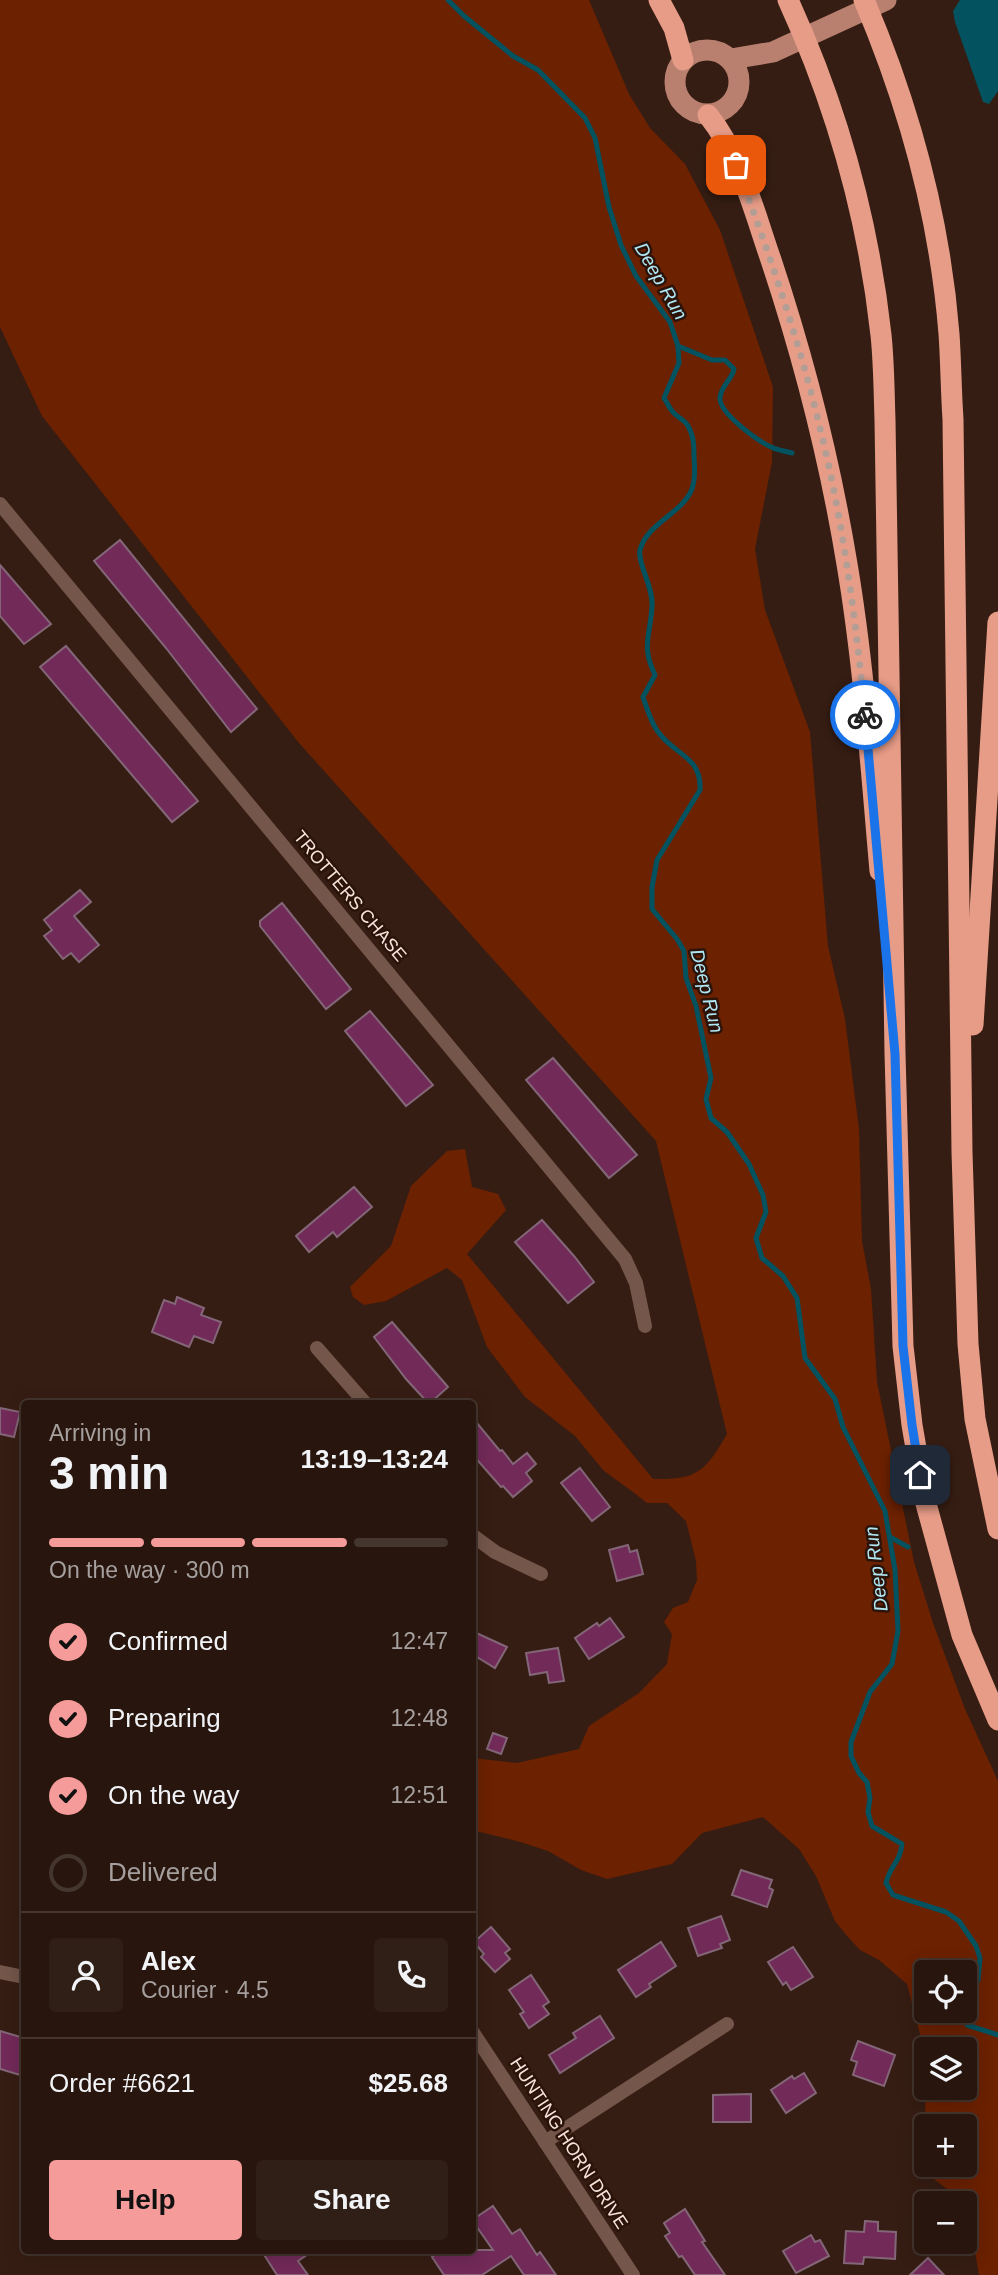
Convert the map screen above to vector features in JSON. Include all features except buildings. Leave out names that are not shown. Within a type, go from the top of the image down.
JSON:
[{"type":"highway","points":[[659,0],[674,28],[683,60]]},
{"type":"highway","points":[[864,0],[883,44],[908,117],[922,170],[937,244],[949,333],[953,419],[962,1152],[968,1344],[975,1419],[998,1530]]},
{"type":"highway","points":[[789,1],[819,71],[842,136],[856,187],[870,258],[881,336],[885,420],[895,1054],[903,1346],[912,1425],[925,1500],[962,1635],[998,1720]]},
{"type":"highway","points":[[708,115],[729,146],[759,224],[792,327],[830,471],[848,566],[859,648],[895,1054]]},
{"type":"highway","points":[[962,1152],[979,949],[998,622]]},
{"type":"main road","points":[[731,60],[773,52],[886,0]]},
{"type":"main road","points":[[701,50],[722,53],[731,60],[737,68],[739,84],[735,99],[728,107],[708,115],[697,113],[680,100],[674,80],[683,60],[701,50]]},
{"type":"main road","points":[[739,84],[773,52]]},
{"type":"street","name":"TROTTERS CHASE","points":[[0,504],[625,1259],[636,1283],[645,1326]]},
{"type":"street","points":[[317,1348],[362,1400]]},
{"type":"street","points":[[476,1538],[495,1552],[541,1574]]},
{"type":"street","points":[[0,1972],[21,1976]]},
{"type":"street","points":[[545,2142],[727,2024]]},
{"type":"street","name":"HUNTING HORN DRIVE","points":[[476,2037],[633,2275]]},
{"type":"shaded area","points":[[0,0],[589,0],[629,94],[650,128],[685,164],[720,230],[773,387],[772,462],[755,549],[765,610],[810,732],[828,946],[845,1019],[859,1129],[862,1241],[871,1289],[877,1382],[914,1562],[965,1709],[998,1781],[998,2275],[979,2275],[975,2254],[977,2191],[950,2191],[933,2177],[977,2177],[977,2114],[925,2114],[925,2100],[977,2100],[977,2037],[921,2037],[917,2023],[977,2023],[977,1960],[914,1960],[914,2011],[907,1984],[879,1960],[860,1950],[847,1936],[835,1921],[816,1876],[799,1849],[763,1817],[702,1833],[672,1864],[607,1879],[581,1870],[548,1851],[476,1833],[476,1758],[517,1763],[579,1749],[589,1726],[639,1693],[667,1664],[672,1634],[664,1622],[673,1608],[688,1602],[697,1580],[696,1561],[686,1521],[667,1503],[647,1503],[604,1471],[575,1436],[525,1397],[487,1347],[462,1280],[447,1268],[386,1301],[364,1305],[353,1297],[350,1287],[391,1246],[411,1186],[447,1151],[465,1149],[472,1187],[498,1194],[506,1210],[467,1254],[653,1479],[680,1478],[698,1471],[706,1465],[727,1434],[656,1141],[299,743],[42,416],[0,327]]},
{"type":"water","points":[[960,0],[998,0],[998,91],[989,104],[983,102],[955,22],[953,11]]},
{"type":"waterway","name":"Deep Run","points":[[448,0],[513,56],[538,70],[585,118],[595,138],[609,207],[621,245],[636,276],[670,322],[678,346],[679,363],[664,398],[687,424],[691,434],[694,445],[694,478],[687,498],[657,525],[640,550],[652,600],[647,649],[655,675],[643,697],[656,729],[697,770],[700,790],[657,860],[652,887],[652,909],[684,951],[686,978],[696,1006],[711,1078],[706,1099],[711,1118],[727,1132],[749,1164],[763,1195],[766,1212],[756,1238],[762,1258],[783,1276],[797,1298],[805,1358],[835,1399],[843,1427],[885,1511],[895,1570],[898,1631],[892,1664],[870,1692],[851,1742],[851,1756],[867,1782],[870,1798],[868,1812],[872,1826],[902,1844],[886,1883],[893,1895],[946,1912],[959,1921],[976,1946],[980,1958],[977,1982]]},
{"type":"waterway","points":[[678,346],[712,360],[725,360],[734,369],[720,398],[726,411],[740,426],[765,444],[792,453]]},
{"type":"waterway","points":[[890,1537],[908,1547]]},
{"type":"waterway","name":"Deep Run","points":[[966,2023],[998,2035]]},
{"type":"way so far","points":[[736,165],[785,304],[830,471],[848,566],[865,715]]},
{"type":"route","points":[[865,715],[895,1054],[903,1346],[920,1475]]}]
